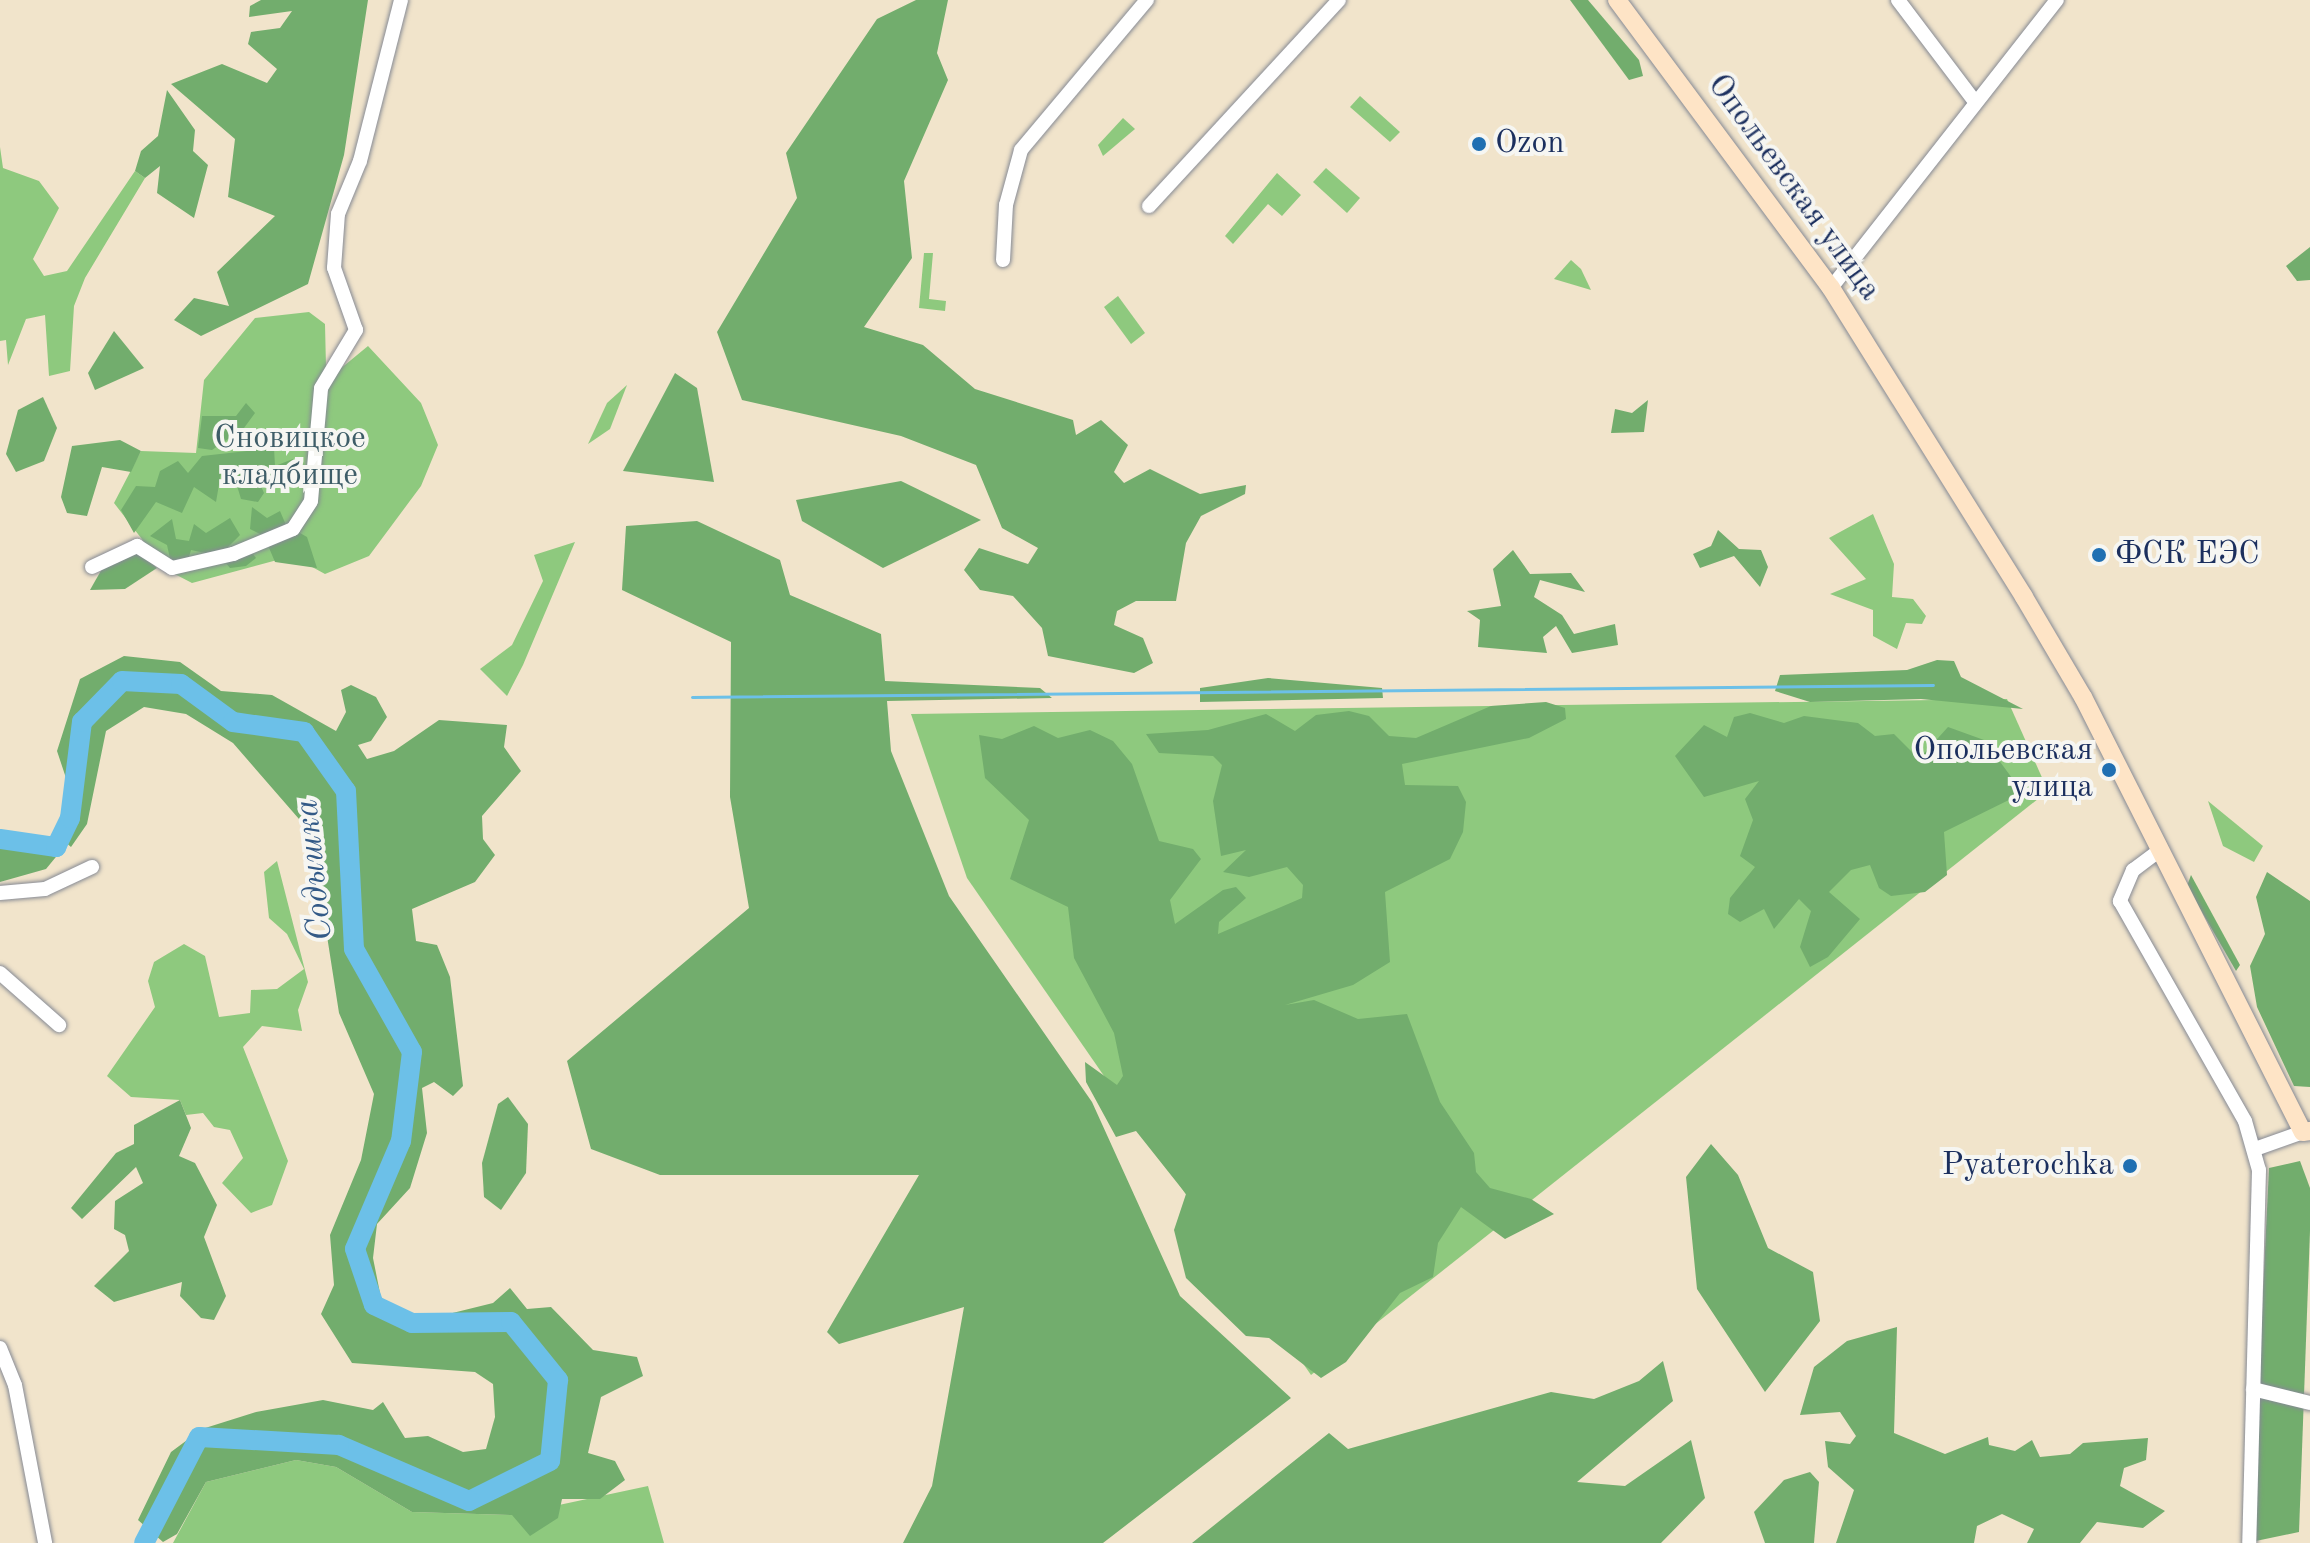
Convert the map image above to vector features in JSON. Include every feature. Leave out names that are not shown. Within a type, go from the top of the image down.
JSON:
[{"type":"street","points":[[92,567],[137,546],[172,568],[233,554],[293,529],[311,501],[321,388],[356,330],[334,268],[338,214],[360,161],[401,0]]},
{"type":"street","points":[[1003,260],[1006,205],[1021,150],[1147,0]]},
{"type":"street","points":[[1149,206],[1339,0]]},
{"type":"street","name":"Опольевская улица","points":[[1617,0],[1831,288],[2048,636],[2306,1131]]},
{"type":"street","points":[[1898,0],[1973,99]]},
{"type":"street","points":[[1831,288],[1907,197],[1973,99],[2057,0]]},
{"type":"street","points":[[2160,850],[2133,870],[2120,901],[2255,1149],[2260,1196],[2249,1543]]},
{"type":"street","points":[[0,893],[45,889],[92,867]]},
{"type":"street","points":[[0,973],[59,1025]]},
{"type":"street","points":[[2255,1149],[2306,1131]]},
{"type":"street","points":[[0,1348],[15,1385],[45,1543]]},
{"type":"street","points":[[2253,1389],[2310,1403]]},
{"type":"green space","points":[[261,0],[368,0],[344,155],[308,284],[201,336],[174,320],[194,298],[229,306],[217,272],[275,216],[228,197],[235,139],[171,84],[222,64],[267,83],[277,69],[248,44],[251,32],[280,28],[292,11],[249,17],[250,6]]},
{"type":"green space","points":[[916,0],[948,0],[937,53],[948,80],[904,181],[912,258],[864,327],[923,345],[975,389],[1073,420],[1076,435],[1101,420],[1128,445],[1114,472],[1124,483],[1150,469],[1200,494],[1246,485],[1245,494],[1201,516],[1186,543],[1176,601],[1136,601],[1117,611],[1114,625],[1143,638],[1153,663],[1134,673],[1048,656],[1042,628],[1013,596],[980,590],[964,570],[979,548],[1028,564],[1038,548],[1002,528],[976,465],[901,436],[742,400],[717,332],[797,198],[786,153],[877,19]]},
{"type":"green space","points":[[1570,0],[1588,0],[1639,60],[1643,76],[1629,80]]},
{"type":"green space","points":[[167,90],[195,130],[193,151],[208,165],[194,218],[157,193],[160,166],[145,178],[135,171],[141,151],[158,136]]},
{"type":"green space","points":[[1360,96],[1400,132],[1390,142],[1350,107]]},
{"type":"green space","points":[[1123,118],[1135,129],[1103,156],[1098,145]]},
{"type":"green space","points":[[0,147],[3,168],[39,181],[59,208],[33,259],[44,276],[67,271],[135,171],[145,178],[85,278],[74,306],[70,371],[49,376],[45,315],[26,319],[8,365],[6,340],[0,341]]},
{"type":"green space","points":[[1326,168],[1360,198],[1347,213],[1313,182]]},
{"type":"green space","points":[[1277,173],[1301,195],[1282,216],[1268,204],[1233,244],[1225,236]]},
{"type":"green space","points":[[2310,247],[2310,280],[2297,281],[2286,266]]},
{"type":"green space","points":[[924,253],[933,253],[929,299],[946,301],[945,311],[919,308]]},
{"type":"green space","points":[[1571,260],[1581,269],[1591,290],[1554,279]]},
{"type":"green space","points":[[1118,296],[1145,333],[1131,344],[1104,307]]},
{"type":"green space","name":"Сновицкое кладбище","points":[[309,312],[325,324],[326,367],[334,374],[368,346],[421,403],[438,445],[421,486],[369,556],[325,574],[292,556],[192,583],[165,569],[114,503],[141,451],[196,453],[204,380],[255,318]]},
{"type":"green space","points":[[114,331],[144,368],[95,390],[88,373]]},
{"type":"green space","points":[[675,373],[697,388],[714,482],[623,471]]},
{"type":"green space","points":[[627,385],[610,429],[588,444],[607,403]]},
{"type":"green space","points":[[43,397],[57,428],[44,461],[16,472],[6,454],[18,410]]},
{"type":"green space","points":[[1648,400],[1644,432],[1611,433],[1615,409],[1632,413]]},
{"type":"green space","points":[[246,403],[255,413],[244,428],[212,450],[198,448],[202,416],[236,416]]},
{"type":"green space","points":[[120,440],[141,451],[131,472],[102,467],[87,516],[67,513],[61,497],[72,446]]},
{"type":"green space","points":[[274,448],[275,466],[293,459],[290,472],[279,485],[254,470],[264,493],[258,502],[241,499],[235,479],[221,473],[216,502],[194,487],[182,513],[156,502],[134,533],[121,510],[136,486],[155,487],[160,471],[178,461],[188,473],[202,456]]},
{"type":"green space","points":[[901,481],[981,520],[883,568],[802,521],[796,500]]},
{"type":"green space","points":[[252,507],[267,518],[280,511],[286,525],[307,537],[317,568],[275,562],[264,536],[250,529]]},
{"type":"green space","points":[[1873,514],[1894,564],[1892,597],[1913,599],[1926,616],[1922,624],[1906,623],[1897,649],[1873,636],[1873,610],[1830,594],[1866,579],[1829,538]]},
{"type":"green space","points":[[230,518],[240,535],[226,549],[250,550],[256,558],[246,566],[230,568],[220,556],[191,550],[186,567],[171,563],[167,545],[150,536],[172,519],[176,539],[189,541],[194,524],[206,533]]},
{"type":"green space","points":[[697,521],[780,560],[790,595],[881,634],[885,681],[1040,688],[1052,698],[887,701],[891,751],[949,896],[1092,1102],[1180,1296],[1291,1398],[1103,1543],[903,1543],[932,1486],[964,1307],[839,1344],[827,1332],[919,1175],[660,1175],[591,1149],[567,1061],[749,908],[730,797],[731,642],[622,590],[626,526]]},
{"type":"green space","points":[[1718,530],[1739,549],[1761,550],[1768,567],[1760,587],[1734,556],[1700,568],[1693,554],[1711,546]]},
{"type":"green space","points":[[575,542],[507,696],[480,669],[512,645],[543,581],[534,555]]},
{"type":"green space","points":[[134,548],[157,568],[125,589],[90,590],[103,567]]},
{"type":"green space","points":[[1513,550],[1530,574],[1571,573],[1585,592],[1540,580],[1534,597],[1562,615],[1574,634],[1615,624],[1618,645],[1572,653],[1556,626],[1543,637],[1547,653],[1478,647],[1480,620],[1467,611],[1501,606],[1493,569]]},
{"type":"green space","points":[[124,656],[180,662],[221,691],[272,695],[336,731],[346,712],[341,690],[351,685],[376,697],[387,717],[371,741],[358,745],[367,759],[394,751],[439,720],[507,725],[504,747],[521,771],[482,816],[483,839],[495,855],[475,882],[412,909],[416,941],[437,945],[450,977],[463,1086],[453,1096],[434,1082],[422,1088],[427,1133],[410,1188],[377,1224],[373,1258],[381,1298],[375,1305],[412,1323],[493,1303],[510,1288],[527,1309],[551,1307],[593,1350],[637,1357],[643,1376],[601,1397],[588,1453],[615,1461],[625,1480],[600,1499],[562,1499],[558,1518],[530,1536],[512,1515],[412,1512],[336,1467],[296,1460],[206,1482],[177,1534],[163,1542],[138,1520],[171,1452],[202,1429],[256,1412],[323,1400],[373,1410],[383,1402],[405,1438],[428,1436],[463,1452],[486,1449],[495,1417],[493,1384],[475,1372],[352,1363],[321,1314],[334,1285],[330,1235],[361,1160],[374,1094],[339,1013],[313,846],[299,819],[233,743],[186,714],[144,707],[106,731],[87,824],[71,847],[64,841],[79,817],[57,751],[80,679]]},
{"type":"green space","points":[[1937,660],[1954,661],[1961,677],[2023,709],[1921,699],[1810,702],[1775,691],[1780,675],[1907,670]]},
{"type":"green space","points":[[1268,678],[1382,688],[1383,698],[1200,702],[1200,688]]},
{"type":"green space","points":[[2007,699],[2048,791],[1311,1375],[967,878],[911,714]]},
{"type":"green space","points":[[1546,702],[1565,708],[1566,719],[1529,738],[1402,764],[1405,785],[1458,786],[1466,802],[1463,832],[1450,859],[1385,892],[1390,962],[1353,985],[1285,1005],[1314,1000],[1358,1019],[1407,1014],[1440,1102],[1474,1153],[1476,1172],[1490,1188],[1531,1199],[1554,1214],[1505,1239],[1461,1207],[1438,1243],[1433,1277],[1400,1293],[1346,1362],[1321,1378],[1269,1338],[1246,1336],[1186,1278],[1174,1230],[1186,1194],[1136,1131],[1116,1137],[1086,1082],[1085,1062],[1117,1085],[1123,1076],[1114,1033],[1074,958],[1068,907],[1010,879],[1029,820],[985,778],[979,735],[1002,739],[1034,726],[1058,738],[1090,730],[1113,741],[1132,764],[1159,841],[1193,849],[1201,859],[1170,900],[1175,924],[1223,890],[1236,887],[1246,898],[1219,922],[1218,934],[1302,898],[1303,885],[1287,867],[1249,877],[1223,872],[1246,850],[1221,856],[1213,801],[1222,765],[1213,756],[1159,753],[1146,734],[1208,730],[1266,714],[1295,731],[1316,715],[1349,711],[1369,716],[1389,736],[1416,738],[1491,706]]},
{"type":"green space","points":[[1750,713],[1784,723],[1804,716],[1858,723],[1875,736],[1894,734],[1919,759],[1948,727],[1984,740],[2023,793],[1944,832],[1947,875],[1925,892],[1891,896],[1879,888],[1870,865],[1851,870],[1829,892],[1860,919],[1828,957],[1810,967],[1800,947],[1811,911],[1799,899],[1774,929],[1764,909],[1740,922],[1728,914],[1730,898],[1755,867],[1740,856],[1753,820],[1745,799],[1759,781],[1704,797],[1675,756],[1704,725],[1727,737],[1734,717]]},
{"type":"green space","points":[[2208,801],[2263,846],[2254,862],[2223,846]]},
{"type":"green space","points":[[0,829],[60,852],[46,869],[0,882]]},
{"type":"green space","points":[[277,861],[308,982],[298,1010],[302,1031],[262,1026],[243,1047],[288,1161],[272,1205],[251,1213],[222,1183],[243,1158],[230,1130],[214,1127],[203,1113],[186,1115],[180,1100],[131,1097],[107,1076],[155,1007],[148,981],[154,962],[184,944],[205,956],[219,1017],[250,1013],[251,990],[277,989],[304,969],[287,934],[269,918],[264,872]]},
{"type":"green space","points":[[2267,872],[2310,901],[2310,1087],[2294,1086],[2257,1007],[2250,966],[2265,934],[2256,897]]},
{"type":"green space","points":[[2191,875],[2240,965],[2236,971],[2187,886]]},
{"type":"green space","points":[[508,1097],[528,1124],[526,1173],[501,1210],[484,1197],[482,1163],[498,1104]]},
{"type":"green space","points":[[180,1100],[191,1128],[179,1156],[195,1163],[217,1205],[204,1237],[226,1296],[214,1320],[201,1318],[180,1296],[182,1282],[114,1302],[94,1286],[129,1251],[125,1235],[114,1229],[115,1201],[143,1183],[136,1167],[82,1219],[71,1208],[116,1153],[134,1144],[134,1125]]},
{"type":"green space","points":[[1711,1144],[1738,1175],[1768,1248],[1813,1272],[1820,1321],[1765,1392],[1697,1289],[1686,1177]]},
{"type":"green space","points":[[2300,1161],[2310,1188],[2310,1231],[2299,1532],[2251,1542],[2269,1168]]},
{"type":"green space","points":[[1897,1327],[1894,1433],[1945,1454],[1988,1437],[1989,1445],[2015,1451],[2032,1440],[2040,1457],[2070,1454],[2083,1443],[2148,1438],[2146,1460],[2124,1468],[2120,1486],[2165,1511],[2143,1528],[2097,1522],[2080,1543],[2027,1543],[2034,1529],[2002,1514],[1977,1526],[1974,1543],[1836,1543],[1854,1490],[1828,1467],[1825,1441],[1850,1444],[1856,1436],[1840,1412],[1800,1415],[1814,1367],[1847,1341]]},
{"type":"green space","points":[[1663,1361],[1673,1401],[1577,1482],[1625,1486],[1691,1440],[1705,1498],[1661,1543],[1192,1543],[1329,1433],[1348,1449],[1551,1392],[1594,1399],[1639,1381]]},
{"type":"green space","points":[[296,1460],[336,1467],[412,1512],[512,1515],[648,1486],[664,1543],[173,1543],[206,1482]]},
{"type":"green space","points":[[1810,1472],[1819,1482],[1814,1543],[1765,1543],[1754,1512],[1784,1480]]},
{"type":"waterway","name":"Содышка","points":[[0,839],[56,847],[70,818],[82,722],[122,681],[181,684],[233,722],[304,732],[346,791],[354,949],[412,1052],[401,1141],[355,1249],[374,1305],[412,1323],[511,1322],[558,1380],[550,1461],[469,1501],[339,1445],[199,1437],[144,1543]]},
{"type":"waterway","points":[[692,697],[1933,685]]},
{"type":"place","name":"Ozon","points":[[1479,144]]},
{"type":"place","name":"ФСК ЕЭС","points":[[2099,555]]},
{"type":"place","name":"Опольевская улица","points":[[2109,770]]},
{"type":"place","name":"Pyaterochka","points":[[2130,1166]]}]
